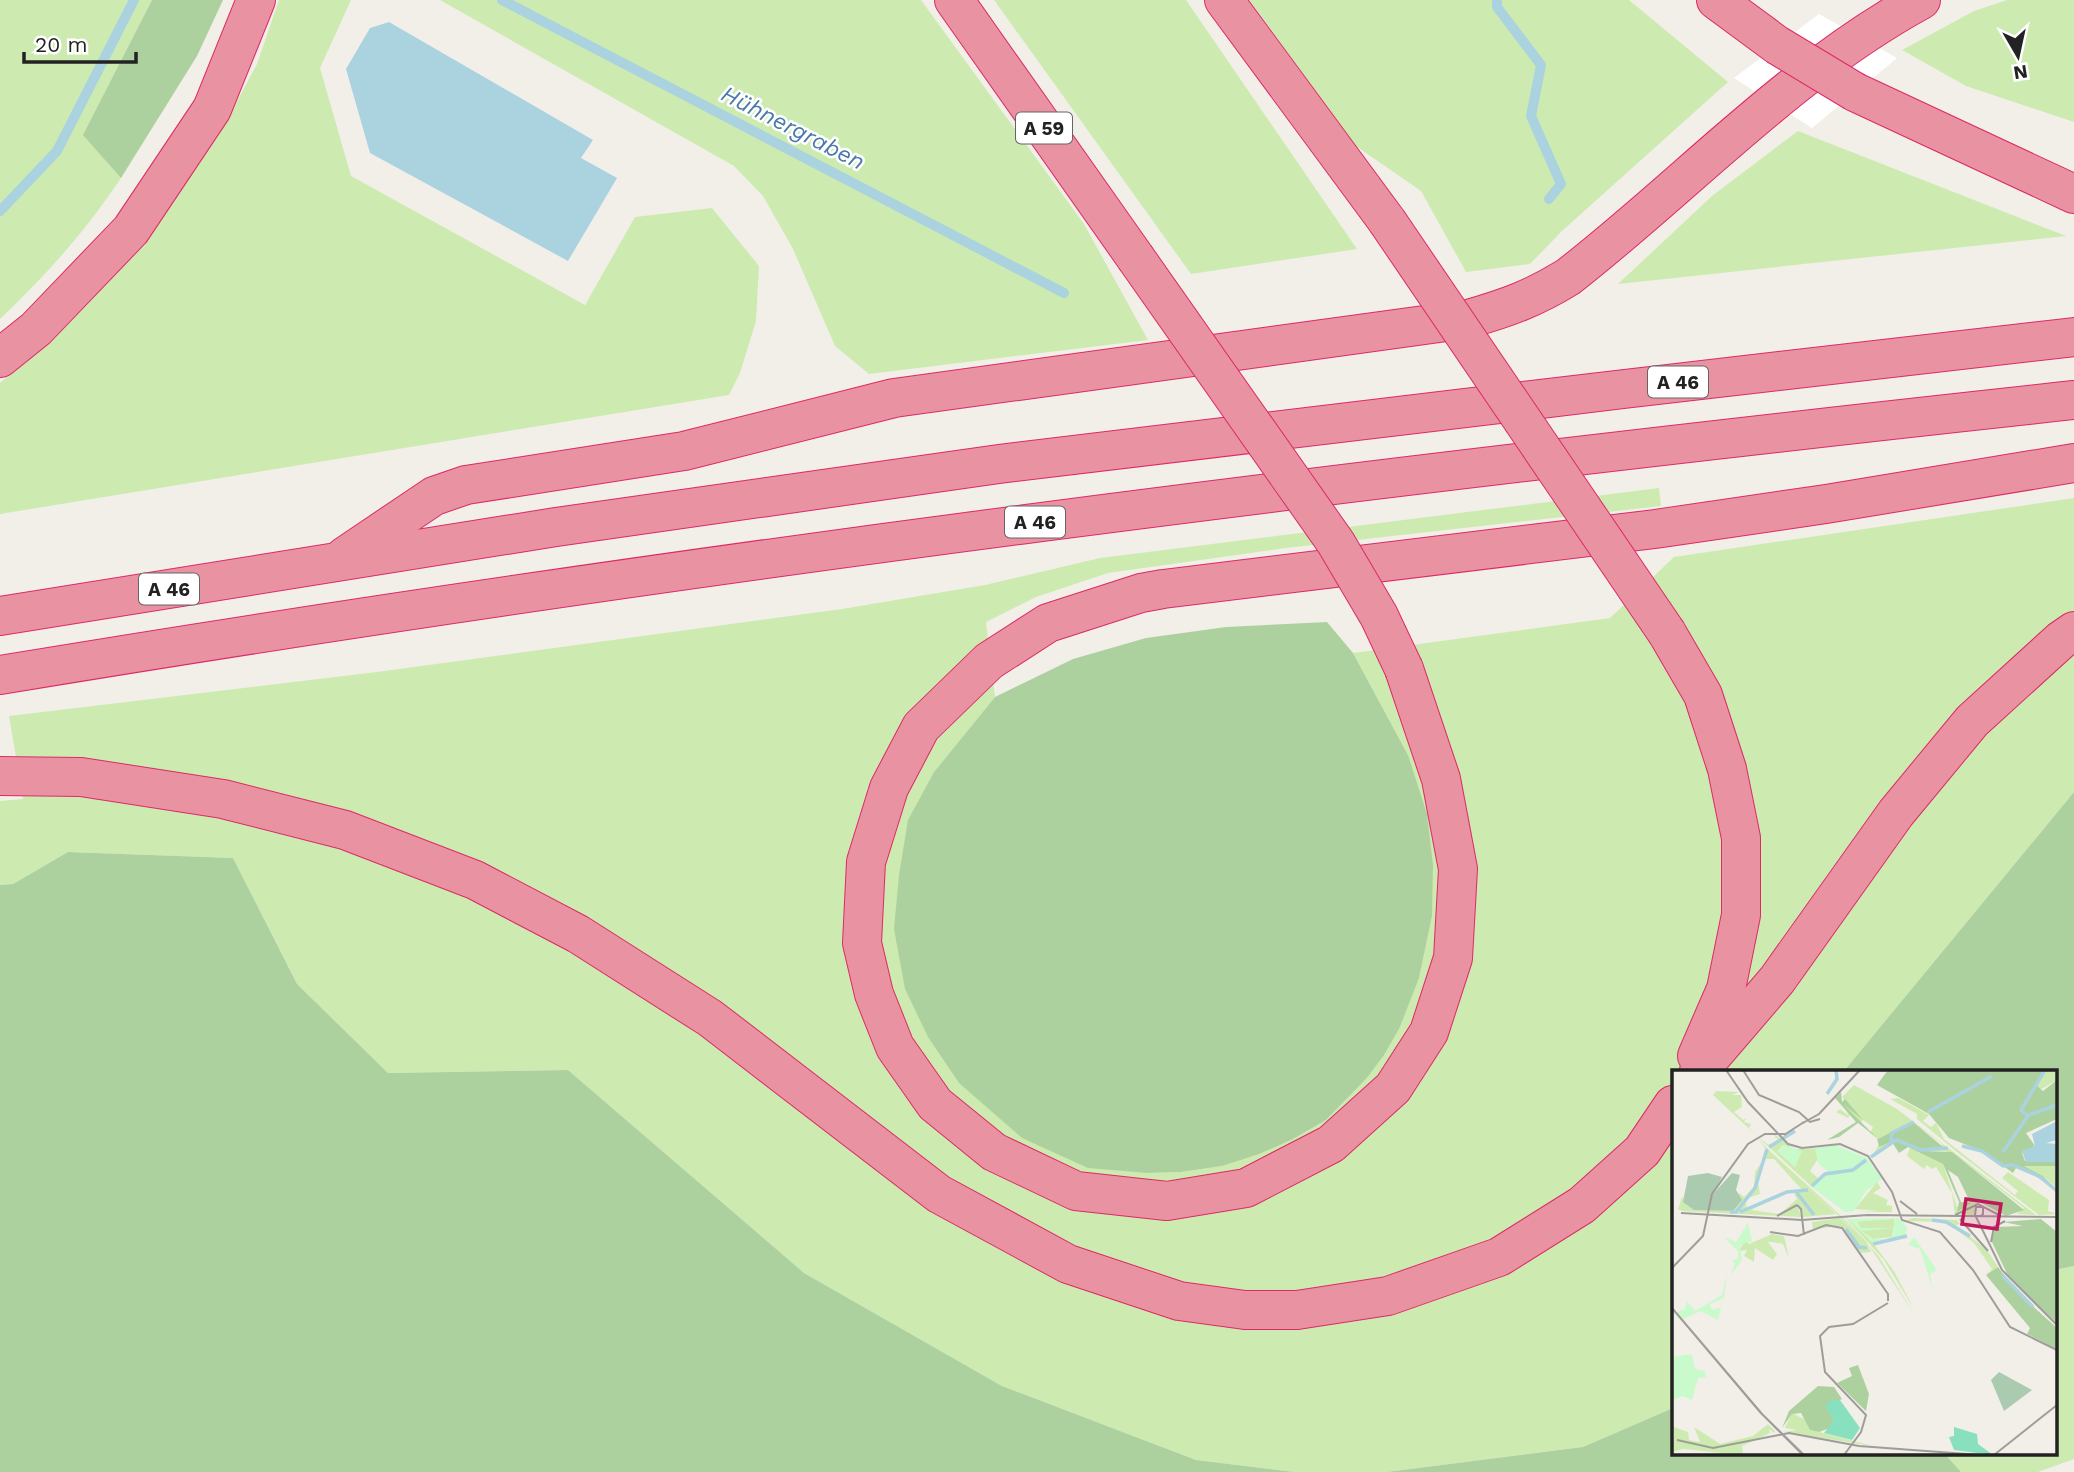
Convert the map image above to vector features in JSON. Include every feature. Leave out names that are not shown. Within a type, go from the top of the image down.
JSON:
[{"type":"highway","points":[[0,358],[36,329],[131,230],[212,109],[256,0]]},
{"type":"highway","name":"A 59","points":[[954,0],[1336,544],[1379,616],[1404,669],[1441,779],[1458,869],[1453,958],[1429,1032],[1393,1088],[1331,1144],[1246,1188],[1167,1202],[1076,1191],[994,1152],[935,1104],[895,1047],[874,994],[862,943],[866,862],[889,788],[921,727],[989,661],[1048,623],[1141,593],[1163,589],[1655,529],[2074,463]]},
{"type":"highway","points":[[1224,0],[1387,221],[1667,633],[1703,695],[1727,769],[1741,838],[1741,915],[1726,989],[1691,1070]]},
{"type":"highway","points":[[1716,0],[1777,45],[1856,92],[2074,194]]},
{"type":"highway","points":[[338,562],[433,496],[466,485],[684,451],[894,398],[1468,319],[1511,307],[1537,296],[1568,277],[1829,59],[1889,18],[1921,0]]},
{"type":"highway","points":[[1937,130],[2074,165]]},
{"type":"highway","name":"A 46","points":[[0,616],[556,527],[999,464],[2074,337]]},
{"type":"highway","name":"A 46","points":[[0,675],[566,587],[993,527],[1636,447],[2074,400]]},
{"type":"highway","points":[[1700,1070],[1777,980],[1896,813],[1972,721],[2074,631]]},
{"type":"highway","points":[[0,776],[81,777],[223,799],[345,831],[475,880],[578,934],[710,1018],[939,1194],[1068,1264],[1179,1301],[1245,1310],[1297,1310],[1388,1296],[1499,1257],[1582,1205],[1642,1151],[1672,1106]]},
{"type":"green space","points":[[0,0],[152,0],[84,134],[121,178],[64,252],[0,319]]},
{"type":"green space","points":[[152,0],[223,0],[197,56],[121,178],[83,135]]},
{"type":"green space","points":[[279,0],[351,0],[320,68],[351,176],[585,305],[635,217],[712,208],[759,266],[756,321],[740,373],[729,395],[0,514],[0,383],[72,320],[153,230],[220,133],[257,64]]},
{"type":"green space","points":[[440,0],[921,0],[1084,224],[1148,340],[869,374],[835,346],[793,249],[763,196],[734,166]]},
{"type":"green space","points":[[994,0],[1186,0],[1357,249],[1191,274]]},
{"type":"green space","points":[[1249,0],[1629,0],[1728,82],[1562,231],[1530,264],[1466,272],[1421,191],[1356,146]]},
{"type":"green space","points":[[2007,0],[2074,0],[2074,122],[1966,86],[1902,50],[1974,11]]},
{"type":"green space","points":[[1798,131],[2066,236],[1618,284],[1712,196]]},
{"type":"green space","points":[[1659,488],[1661,506],[1286,548],[1108,573],[1036,597],[986,622],[995,697],[934,772],[1147,1173],[1181,1172],[1222,1166],[1293,1139],[1326,1120],[1366,1079],[1400,1027],[1419,977],[1432,916],[1408,755],[1353,653],[1610,618],[1674,557],[2074,498],[2074,792],[1845,1070],[1672,1070],[1672,1408],[1583,1447],[1387,1472],[1294,1472],[1196,1460],[1002,1386],[804,1273],[568,1070],[388,1073],[297,984],[233,858],[68,852],[13,884],[0,885],[0,801],[23,799],[9,716],[377,672],[842,609],[985,585],[1100,558]]},
{"type":"green space","points":[[1327,622],[1353,653],[1408,755],[1427,814],[1433,865],[1432,916],[1419,978],[1400,1027],[1384,1055],[1366,1079],[1326,1120],[1293,1139],[1222,1166],[1181,1172],[1147,1173],[1088,1168],[1022,1138],[959,1083],[928,1037],[905,989],[894,929],[899,875],[908,820],[934,772],[995,697],[1073,659],[1146,638],[1226,627]]},
{"type":"green space","points":[[2074,792],[2074,1266],[2056,1270],[2056,1070],[1845,1070]]},
{"type":"green space","points":[[68,852],[233,858],[297,984],[388,1073],[568,1070],[804,1273],[1002,1386],[1196,1460],[1294,1472],[0,1472],[0,885],[13,884]]},
{"type":"green space","points":[[2074,1266],[2074,1459],[2038,1472],[1961,1472],[1945,1454],[2056,1454],[2056,1270]]},
{"type":"green space","points":[[1672,1408],[1672,1454],[1945,1454],[1961,1472],[1387,1472],[1583,1447]]},
{"type":"water","points":[[389,22],[593,140],[581,158],[617,178],[568,261],[370,153],[346,69],[370,28]]},
{"type":"pier","points":[[1819,14],[1897,58],[1812,128],[1734,78]]},
{"type":"waterway","name":"Hühnergraben","points":[[0,211],[57,151],[134,0]]},
{"type":"waterway","name":"Hühnergraben","points":[[502,0],[1064,293]]},
{"type":"waterway","name":"Hühnergraben","points":[[1497,0],[1497,7],[1541,65],[1531,116],[1561,184],[1549,199]]}]
